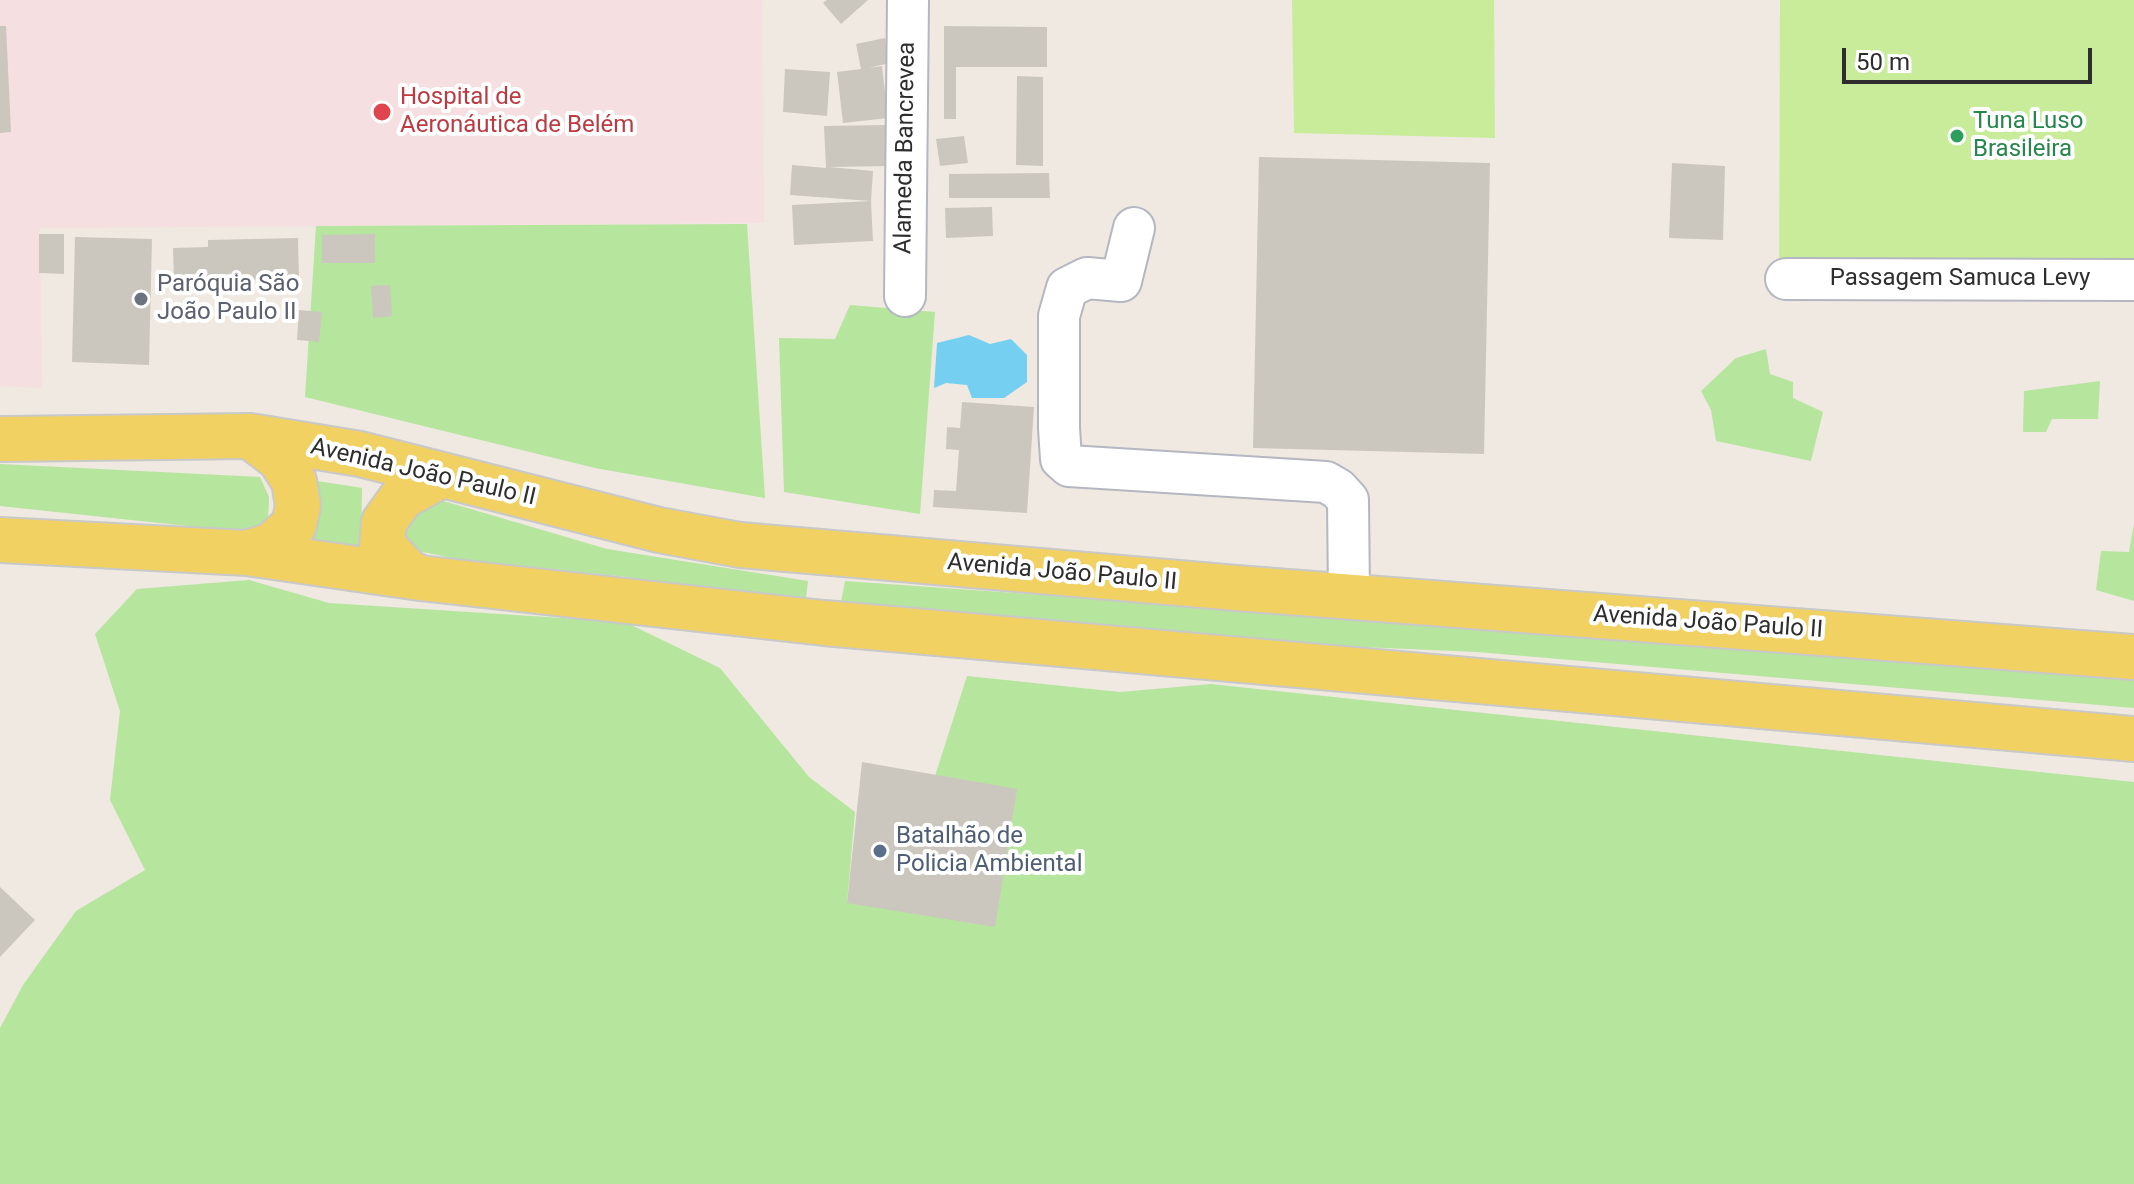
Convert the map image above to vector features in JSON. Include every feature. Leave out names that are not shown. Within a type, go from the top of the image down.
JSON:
[{"type":"main road","name":"Avenida João Paulo II","points":[[0,439],[250,436],[360,454],[659,530],[740,545],[1349,597],[2134,657]]},
{"type":"main road","points":[[247,553],[272,545],[294,525],[298,506],[294,481],[280,459],[250,436]]},
{"type":"main road","points":[[420,578],[408,572],[382,545],[384,522],[402,497],[442,475]]},
{"type":"main road","points":[[0,540],[247,553],[420,578],[824,623],[2134,739]]},
{"type":"street","name":"Alameda Bancrevea","points":[[905,296],[908,0]]},
{"type":"street","points":[[1134,228],[1121,281],[1087,278],[1067,288],[1059,316],[1061,459],[1069,466],[1326,482],[1348,500],[1349,597]]},
{"type":"street","name":"Passagem Samuca Levy","points":[[1786,279],[2134,280]]},
{"type":"shaded area","name":"Hospital de Aeronáutica de Belém","points":[[0,0],[762,0],[764,223],[40,228],[42,388],[0,386]]},
{"type":"green space","points":[[1292,0],[1494,0],[1495,138],[1294,133]]},
{"type":"green space","name":"Tuna Luso Brasileira","points":[[1780,0],[2134,0],[2134,275],[1779,272]]},
{"type":"green space","points":[[747,224],[765,498],[595,468],[305,397],[316,226]]},
{"type":"green space","points":[[850,305],[935,312],[920,514],[784,492],[779,338],[835,339]]},
{"type":"green space","points":[[1766,349],[1770,374],[1793,382],[1793,398],[1823,412],[1811,461],[1716,441],[1711,410],[1701,391],[1736,358]]},
{"type":"green space","points":[[2100,381],[2098,419],[2052,419],[2046,432],[2023,432],[2024,391]]},
{"type":"green space","points":[[0,464],[260,477],[269,497],[268,520],[253,533],[0,506]]},
{"type":"green space","points":[[311,480],[362,488],[361,549],[305,545]]},
{"type":"green space","points":[[423,495],[607,549],[808,581],[805,606],[627,577],[457,559],[413,550],[396,530]]},
{"type":"green space","points":[[2134,524],[2134,601],[2096,590],[2101,551],[2129,552]]},
{"type":"green space","points":[[249,580],[329,603],[625,622],[720,668],[809,777],[855,812],[847,903],[935,776],[967,676],[1120,692],[1211,684],[2134,782],[2134,1184],[0,1184],[0,1028],[23,985],[76,911],[145,870],[110,800],[120,711],[95,634],[137,589]]},
{"type":"green space","points":[[845,581],[2134,672],[2134,708],[1477,652],[1152,638],[840,607]]},
{"type":"water","points":[[969,335],[990,344],[1011,339],[1027,355],[1027,382],[1004,398],[972,398],[967,385],[946,383],[934,388],[937,343]]},
{"type":"building","points":[[827,0],[868,0],[841,24],[823,3]]},
{"type":"building","points":[[0,26],[6,26],[11,132],[0,133]]},
{"type":"building","points":[[944,26],[1047,27],[1047,67],[956,67],[956,119],[944,119]]},
{"type":"building","points":[[885,38],[890,63],[868,68],[882,66],[888,118],[843,123],[837,72],[861,69],[856,44]]},
{"type":"building","points":[[785,69],[830,72],[827,116],[783,112]]},
{"type":"building","points":[[1017,76],[1043,77],[1043,166],[1016,165]]},
{"type":"building","points":[[887,125],[888,166],[829,167],[873,171],[871,201],[790,195],[792,165],[826,168],[824,126]]},
{"type":"building","points":[[964,136],[968,163],[940,166],[936,139]]},
{"type":"building","points":[[1259,157],[1490,163],[1484,454],[1253,448]]},
{"type":"building","points":[[1672,163],[1725,166],[1723,240],[1669,238]]},
{"type":"building","points":[[1049,173],[1050,198],[949,198],[949,174]]},
{"type":"building","points":[[871,201],[873,241],[794,245],[792,205]]},
{"type":"building","points":[[992,207],[993,236],[946,238],[945,208]]},
{"type":"building","points":[[39,234],[64,234],[64,274],[39,273]]},
{"type":"building","points":[[375,234],[375,263],[322,263],[322,235]]},
{"type":"building","points":[[75,237],[152,239],[149,365],[72,362]]},
{"type":"building","points":[[298,238],[299,278],[174,282],[173,248],[208,247],[208,240]]},
{"type":"building","points":[[390,285],[392,316],[373,318],[371,286]]},
{"type":"building","points":[[299,310],[322,312],[319,342],[297,340]]},
{"type":"building","points":[[962,402],[1034,407],[1027,513],[933,507],[934,490],[956,491],[959,450],[946,449],[947,427],[960,428]]},
{"type":"building","name":"Batalhão de Policia Ambiental","points":[[862,762],[1017,789],[995,927],[847,903]]},
{"type":"building","points":[[0,887],[35,920],[0,957]]},
{"type":"place","name":"Hospital de Aeronáutica de Belém","points":[[382,112]]},
{"type":"place","name":"Tuna Luso Brasileira","points":[[1957,136]]},
{"type":"place","name":"Paróquia São João Paulo II","points":[[141,299]]},
{"type":"place","name":"Batalhão de Policia Ambiental","points":[[880,851]]}]
